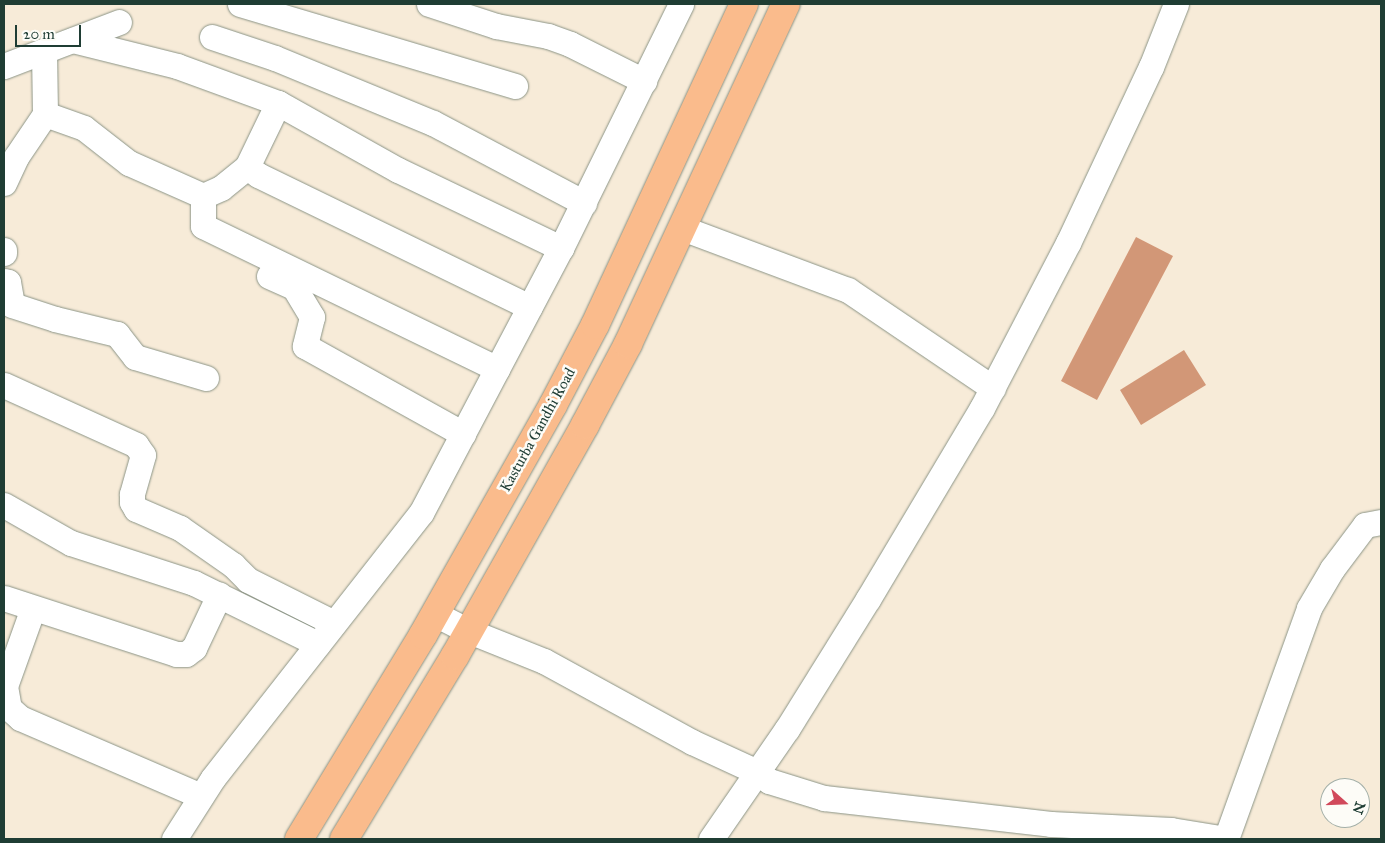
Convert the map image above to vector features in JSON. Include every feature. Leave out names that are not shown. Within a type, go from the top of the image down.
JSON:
[{"type":"main road","name":"Kasturba Gandhi Road","points":[[299,839],[435,614],[595,325],[744,4]]},
{"type":"main road","points":[[344,839],[469,631],[594,409],[628,344],[786,4]]},
{"type":"street","points":[[240,4],[288,11],[515,86]]},
{"type":"street","points":[[429,4],[496,26],[548,36],[644,81]]},
{"type":"street","points":[[174,839],[213,778],[421,513],[584,203],[681,4]]},
{"type":"street","points":[[729,839],[763,776],[992,388],[1068,243],[1151,67],[1176,4]]},
{"type":"street","points":[[711,839],[763,776],[879,614],[988,430],[1155,97],[1192,4]]},
{"type":"street","points":[[275,58],[288,11]]},
{"type":"street","points":[[4,66],[119,22]]},
{"type":"street","points":[[212,37],[275,58],[433,122],[584,203]]},
{"type":"street","points":[[73,40],[177,66],[278,104],[398,170],[561,248]]},
{"type":"street","points":[[4,184],[16,157],[46,114],[44,51]]},
{"type":"street","points":[[46,114],[84,128],[129,162],[202,196],[221,188],[247,167],[278,104]]},
{"type":"street","points":[[247,167],[258,175],[530,307]]},
{"type":"street","points":[[202,196],[202,226],[497,370]]},
{"type":"street","points":[[682,228],[848,290],[992,388]]},
{"type":"street","points":[[267,258],[269,276],[294,286],[312,317],[305,346],[463,434]]},
{"type":"street","points":[[4,281],[8,282],[12,305],[55,320],[117,334],[135,356],[206,378]]},
{"type":"street","points":[[4,385],[136,445],[143,455],[132,494],[132,502],[136,509],[180,528],[234,565],[248,580],[334,623]]},
{"type":"street","points":[[4,505],[71,543],[194,583],[318,644]]},
{"type":"street","points":[[435,614],[469,631],[544,661],[692,742],[763,776],[824,798],[1051,824],[1171,830],[1226,839],[1309,608],[1332,569],[1365,525],[1381,522]]},
{"type":"street","points":[[4,598],[176,654],[186,654],[194,648],[219,595]]},
{"type":"street","points":[[33,608],[5,686],[9,708],[20,718],[201,796]]},
{"type":"building","points":[[1136,237],[1173,256],[1097,400],[1061,381]]},
{"type":"building","points":[[1184,350],[1206,385],[1141,425],[1120,390]]}]
